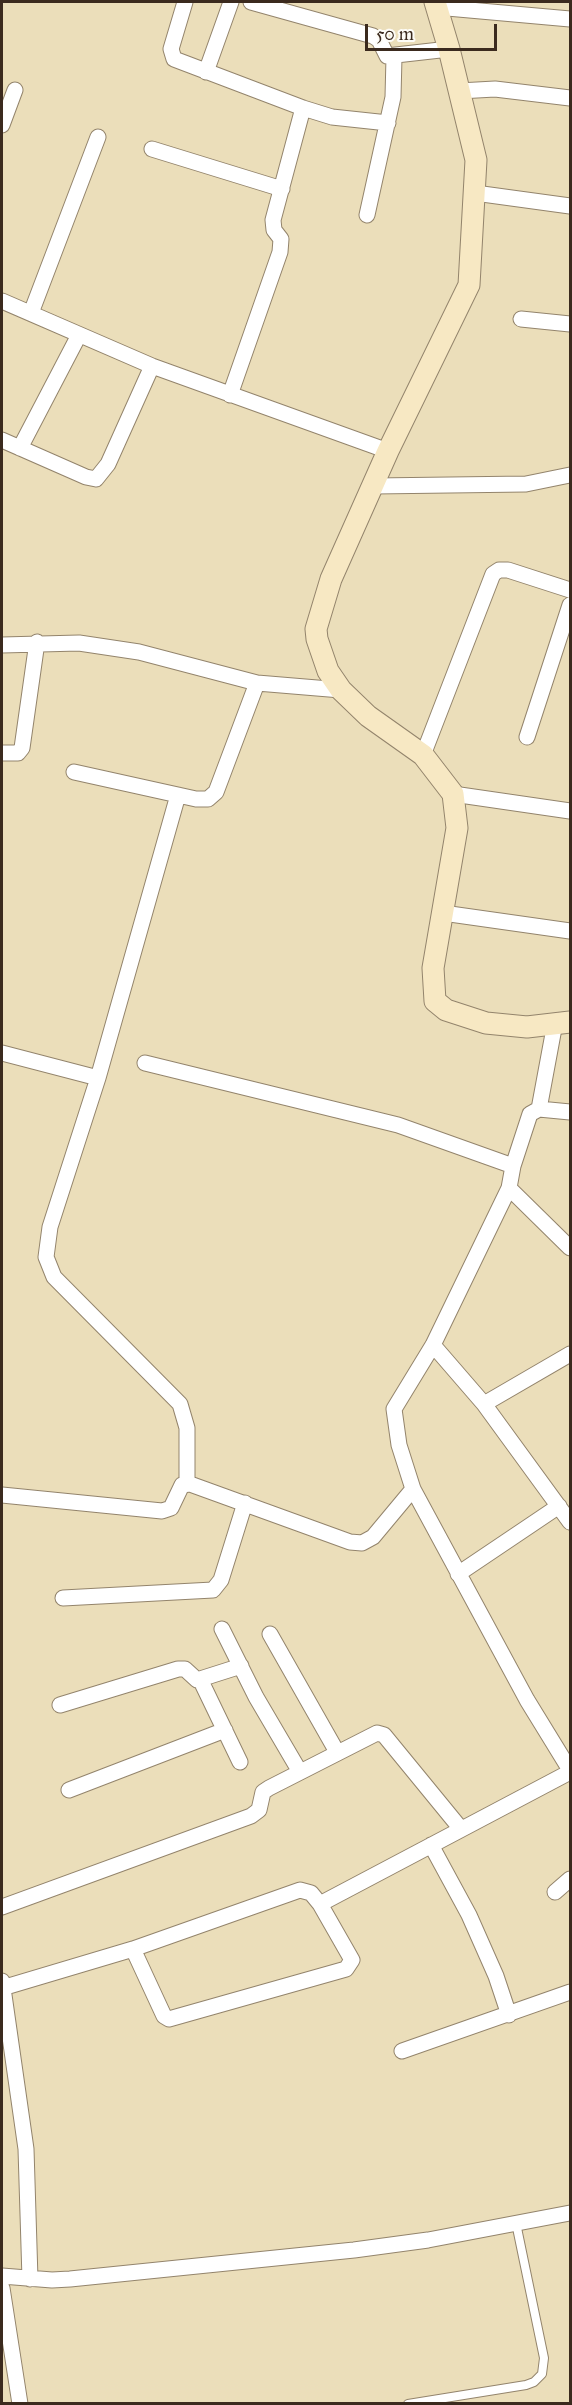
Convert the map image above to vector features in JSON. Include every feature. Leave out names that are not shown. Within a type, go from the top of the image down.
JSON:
[{"type":"street","points":[[185,2],[171,54],[174,59],[332,117],[388,123]]},
{"type":"street","points":[[206,72],[231,2]]},
{"type":"street","points":[[251,2],[373,36],[380,40],[385,54],[394,57],[449,49]]},
{"type":"street","points":[[539,1109],[563,1022],[527,1027],[486,1023],[439,1006],[433,996],[433,968],[457,828],[453,794],[423,755],[368,716],[341,690],[328,671],[320,653],[316,629],[331,579],[388,451],[469,285],[476,160],[449,49],[435,4],[570,19]]},
{"type":"street","points":[[367,215],[393,97],[394,57]]},
{"type":"street","points":[[459,91],[495,89],[570,98]]},
{"type":"street","points":[[2,125],[15,90]]},
{"type":"street","points":[[230,394],[280,252],[281,239],[272,224],[303,108]]},
{"type":"street","points":[[31,314],[98,137]]},
{"type":"street","points":[[152,149],[282,189]]},
{"type":"street","points":[[475,193],[570,206]]},
{"type":"street","points":[[2,301],[152,366],[388,451]]},
{"type":"street","points":[[521,319],[570,324]]},
{"type":"street","points":[[20,448],[79,334]]},
{"type":"street","points":[[2,440],[86,477],[100,476],[108,464],[152,366]]},
{"type":"street","points":[[374,486],[526,484],[570,475]]},
{"type":"street","points":[[423,755],[493,574],[499,570],[508,570],[570,590]]},
{"type":"street","points":[[527,737],[570,605]]},
{"type":"street","points":[[2,645],[37,642],[79,643],[139,652],[257,683],[341,690]]},
{"type":"street","points":[[2,753],[18,753],[22,748],[37,642]]},
{"type":"street","points":[[74,772],[202,800],[216,792],[257,683]]},
{"type":"street","points":[[453,794],[570,811]]},
{"type":"street","points":[[178,795],[98,1078],[50,1227],[46,1257],[54,1277],[180,1404],[186,1428],[187,1484]]},
{"type":"street","points":[[443,913],[570,931]]},
{"type":"street","points":[[2,1053],[98,1078]]},
{"type":"street","points":[[145,1063],[398,1125],[513,1166]]},
{"type":"street","points":[[320,1904],[570,1771],[527,1700],[413,1489],[399,1445],[394,1409],[433,1345],[508,1188],[528,1119],[534,1110],[539,1109],[570,1112]]},
{"type":"street","points":[[508,1188],[570,1248]]},
{"type":"street","points":[[433,1345],[484,1404],[565,1510],[458,1574]]},
{"type":"street","points":[[484,1404],[570,1354]]},
{"type":"street","points":[[2,1495],[162,1511],[171,1508],[180,1487],[194,1484],[350,1542],[362,1543],[374,1537],[413,1489]]},
{"type":"street","points":[[63,1598],[213,1590],[221,1580],[245,1503]]},
{"type":"street","points":[[222,1629],[300,1772]]},
{"type":"street","points":[[270,1634],[337,1752]]},
{"type":"street","points":[[60,1705],[181,1668],[193,1679],[200,1679],[241,1666]]},
{"type":"street","points":[[200,1679],[240,1762]]},
{"type":"street","points":[[69,1790],[225,1730]]},
{"type":"street","points":[[2,1907],[251,1816],[259,1810],[265,1790],[373,1734],[382,1733],[462,1829]]},
{"type":"street","points":[[431,1845],[473,1924],[496,1976],[509,2015]]},
{"type":"street","points":[[555,1892],[570,1879]]},
{"type":"street","points":[[30,2278],[26,2149],[2,1984],[133,1949],[300,1890],[311,1893],[320,1904],[351,1958],[349,1967],[169,2019],[164,2016],[133,1949]]},
{"type":"street","points":[[402,2051],[570,1992]]},
{"type":"street","points":[[2,2276],[70,2279],[354,2250],[570,2213]]},
{"type":"street","points":[[2,2288],[20,2403]]},
{"type":"lane","points":[[408,2403],[526,2385],[534,2382],[542,2374],[543,2358],[516,2223]]}]
